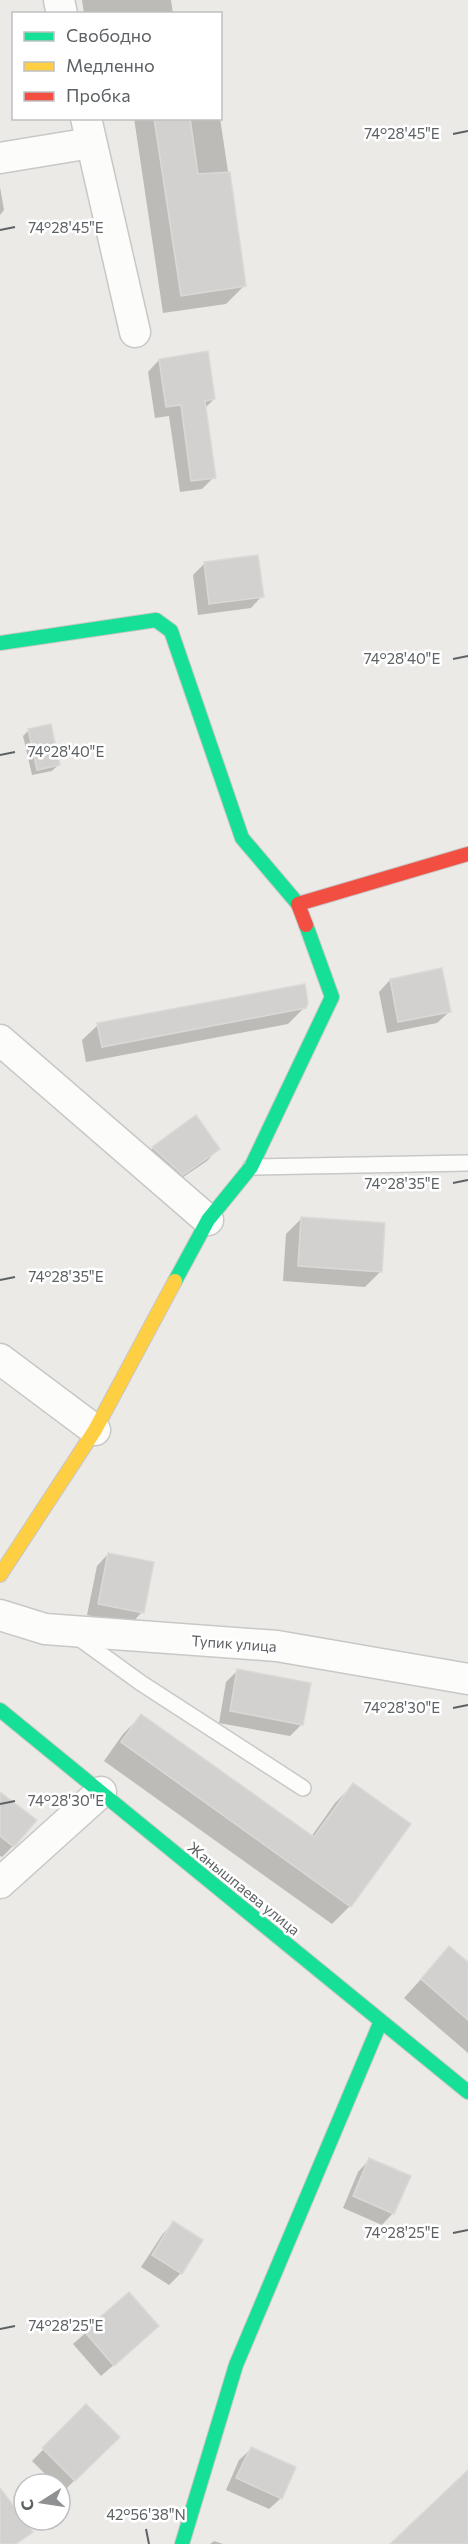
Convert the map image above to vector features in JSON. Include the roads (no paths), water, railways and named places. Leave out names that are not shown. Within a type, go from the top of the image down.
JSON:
[{"type":"street","points":[[0,158],[89,130],[135,332]]},
{"type":"street","points":[[0,643],[156,620],[171,631],[242,838],[298,904],[332,997],[251,1167],[208,1220],[95,1430],[0,1575]]},
{"type":"street","points":[[298,904],[468,854]]},
{"type":"street","points":[[0,1040],[208,1220]]},
{"type":"street","points":[[0,1359],[95,1430]]},
{"type":"street","name":"Тупик улица","points":[[0,1615],[45,1629],[277,1646],[468,1679]]},
{"type":"street","name":"Жанышпаева улица","points":[[0,1710],[468,2092]]},
{"type":"street","points":[[0,1883],[101,1792]]},
{"type":"street","points":[[182,2544],[236,2365],[381,2021]]},
{"type":"lane","points":[[251,1167],[468,1163]]},
{"type":"lane","points":[[70,1631],[141,1683],[303,1788]]}]
